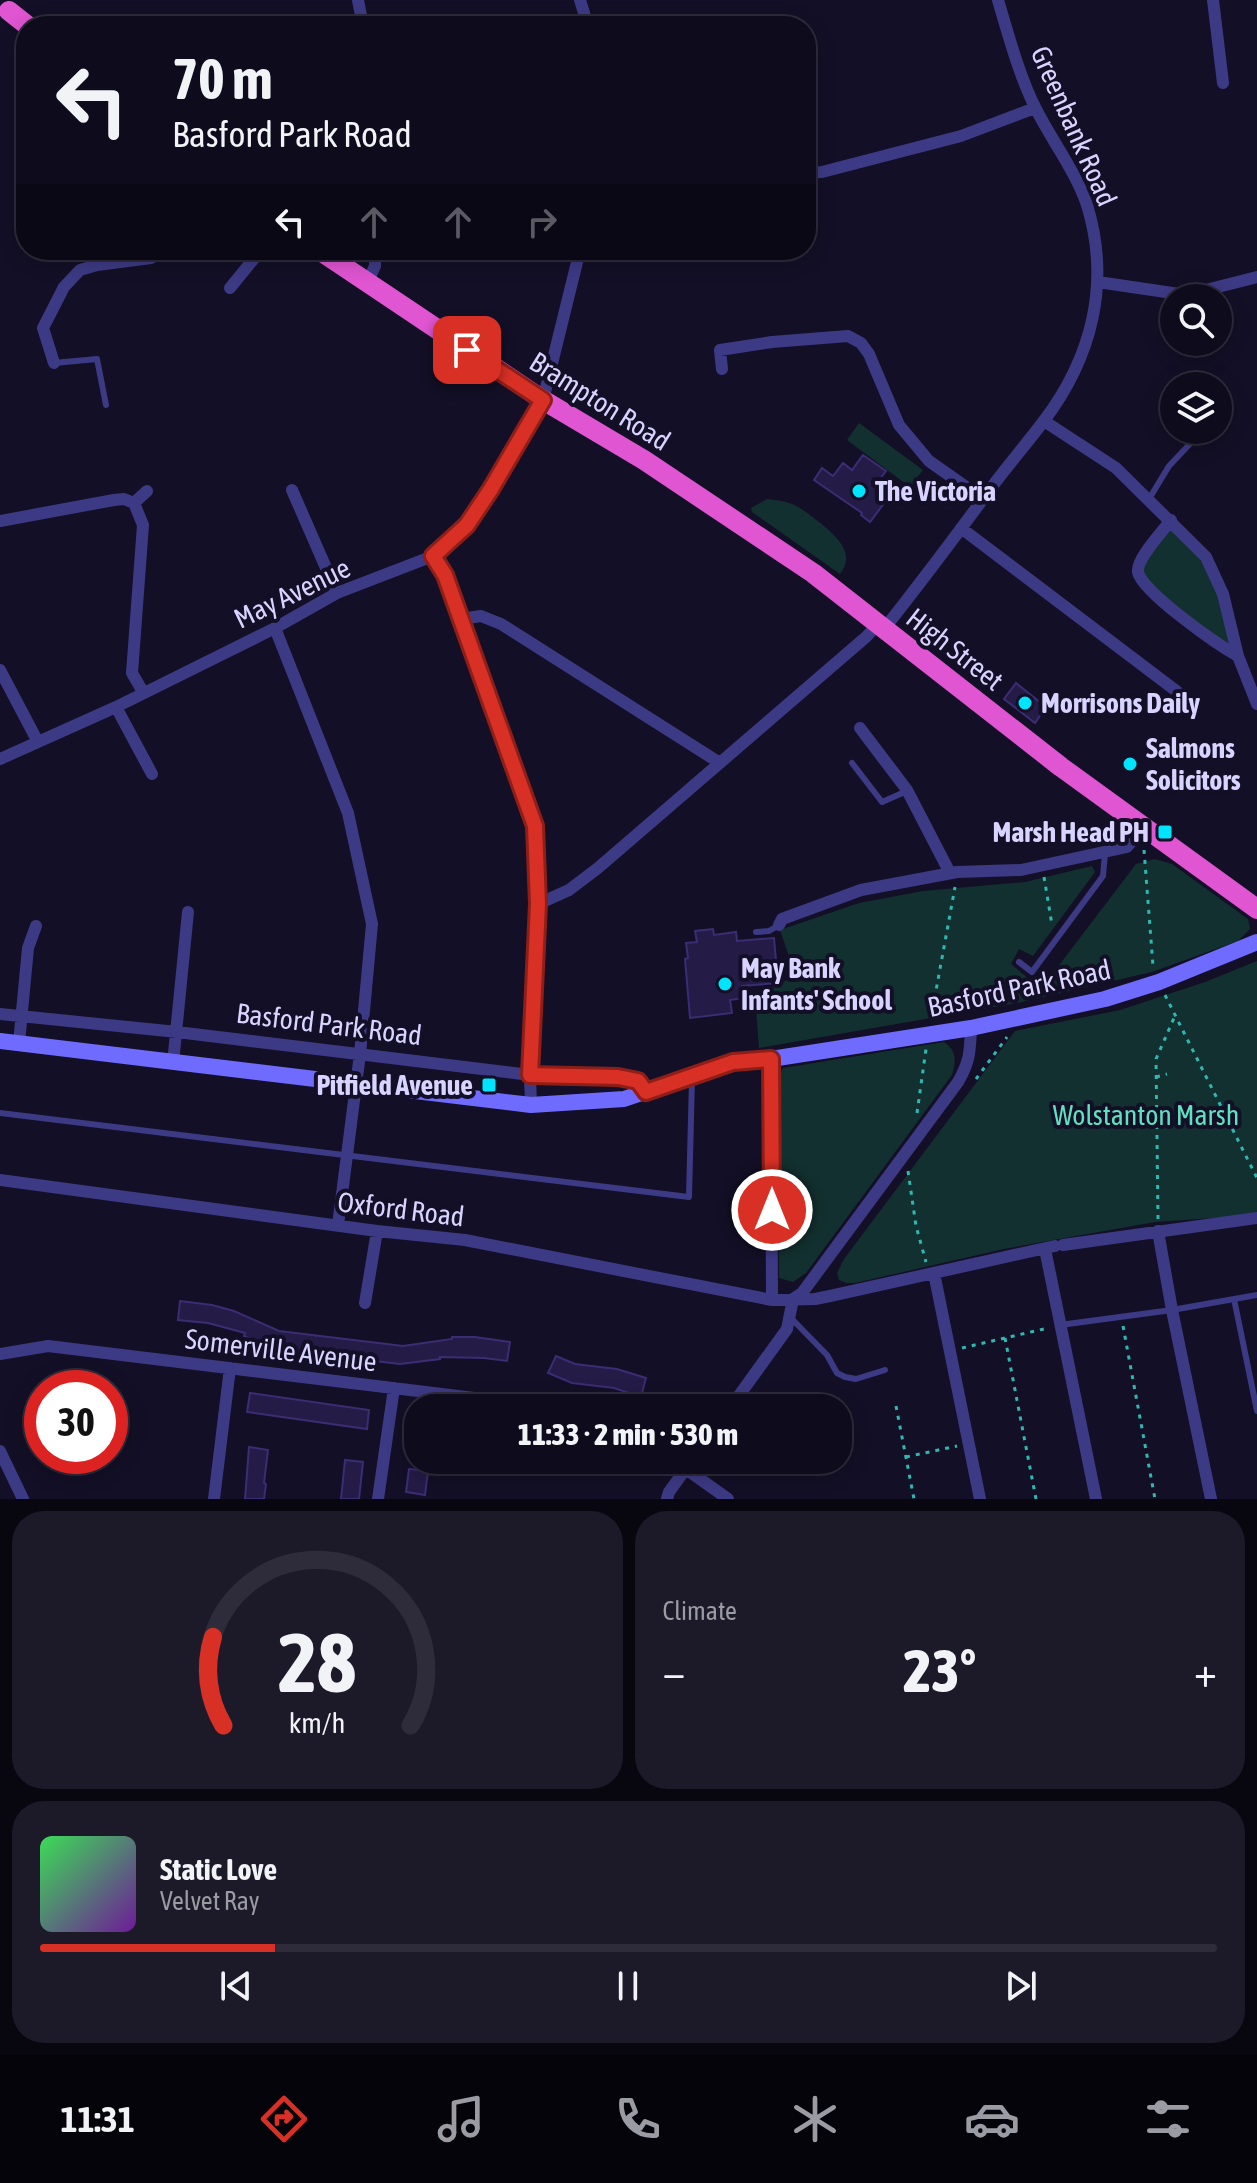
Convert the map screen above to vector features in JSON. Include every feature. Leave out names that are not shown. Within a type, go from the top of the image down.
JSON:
[{"type":"highway","name":"Brampton Road","points":[[334,260],[543,400],[644,460],[813,573]]},
{"type":"highway","name":"High Street","points":[[813,573],[1143,828],[1257,909]]},
{"type":"main road","name":"Basford Park Road","points":[[0,1041],[531,1105],[624,1099],[733,1062],[932,1040],[971,1028],[1105,999],[1159,982],[1257,942]]},
{"type":"street","name":"Greenbank Road","points":[[538,904],[569,890],[588,876],[881,626],[1044,421],[1078,366],[1097,303],[1093,228],[1086,203],[1067,163],[1035,108],[998,0]]},
{"type":"street","points":[[1213,0],[1223,83]]},
{"type":"street","points":[[816,172],[961,136],[1035,108]]},
{"type":"street","points":[[54,363],[43,328],[64,287],[80,270],[136,260]]},
{"type":"street","points":[[230,288],[253,260]]},
{"type":"street","points":[[367,283],[375,260]]},
{"type":"street","name":"May Avenue","points":[[0,759],[116,707],[275,628],[337,593],[433,556],[467,525],[543,400],[578,260]]},
{"type":"street","points":[[1098,282],[1186,295],[1257,277]]},
{"type":"street","points":[[722,369],[720,350],[848,336],[861,343],[869,354],[899,425],[929,461],[983,499]]},
{"type":"street","points":[[1044,421],[1116,468],[1206,557],[1223,594],[1238,656],[1257,704]]},
{"type":"street","points":[[292,490],[337,593]]},
{"type":"street","points":[[134,503],[147,491]]},
{"type":"street","points":[[0,521],[114,500],[124,499],[134,503],[143,525],[132,673],[143,692]]},
{"type":"street","points":[[1171,520],[1139,561],[1138,573],[1145,587],[1218,645],[1238,656]]},
{"type":"street","points":[[964,525],[1179,693]]},
{"type":"street","points":[[433,556],[445,575],[535,826],[538,904],[531,1105]]},
{"type":"street","points":[[461,619],[481,616],[501,624],[720,763]]},
{"type":"street","points":[[275,628],[348,813],[372,924],[360,1054],[338,1225]]},
{"type":"street","points":[[0,670],[38,742]]},
{"type":"street","points":[[116,707],[152,774]]},
{"type":"street","points":[[860,728],[907,790],[954,872]]},
{"type":"street","points":[[779,925],[782,919],[861,890],[954,872],[1021,870],[1127,847],[1143,828]]},
{"type":"street","points":[[173,1063],[188,912]]},
{"type":"street","points":[[19,1043],[28,948],[36,926]]},
{"type":"street","name":"Basford Park Road","points":[[0,1014],[530,1075],[618,1077],[638,1081],[646,1092]]},
{"type":"street","points":[[740,1394],[787,1329],[793,1299],[802,1293],[958,1082],[970,1057],[971,1028]]},
{"type":"street","points":[[771,1059],[772,1300]]},
{"type":"street","name":"Oxford Road","points":[[0,1180],[465,1240],[772,1300],[830,1296],[931,1270],[1054,1247],[1257,1218]]},
{"type":"street","points":[[365,1303],[377,1231]]},
{"type":"street","points":[[1158,1231],[1211,1499]]},
{"type":"street","points":[[1054,1247],[1060,1325],[1096,1499]]},
{"type":"street","points":[[931,1270],[951,1350],[980,1499]]},
{"type":"street","name":"Somerville Avenue","points":[[0,1354],[48,1346],[443,1394]]},
{"type":"street","points":[[214,1499],[230,1368]]},
{"type":"street","points":[[378,1499],[394,1388]]},
{"type":"street","points":[[0,1451],[23,1499]]},
{"type":"street","points":[[667,1499],[682,1474]]},
{"type":"street","points":[[699,1474],[728,1499]]},
{"type":"lane","points":[[54,363],[97,359],[106,405]]},
{"type":"lane","points":[[1149,499],[1169,466],[1190,444]]},
{"type":"lane","points":[[852,763],[882,802],[907,790]]},
{"type":"lane","points":[[1019,962],[1032,972],[1103,876],[1106,852]]},
{"type":"lane","points":[[756,932],[779,925]]},
{"type":"lane","points":[[0,1113],[689,1197],[692,1076]]},
{"type":"lane","points":[[1060,1325],[1257,1295]]},
{"type":"lane","points":[[1234,1299],[1257,1411]]},
{"type":"lane","points":[[789,1316],[827,1355],[837,1373],[856,1379],[885,1370]]},
{"type":"path","points":[[1143,828],[1154,967],[1174,1017],[1257,1178]]},
{"type":"path","points":[[1042,866],[1055,941]]},
{"type":"path","points":[[924,1107],[917,1118],[927,1047],[932,1040],[954,872]]},
{"type":"path","points":[[1158,1231],[1156,1059],[1174,1017]]},
{"type":"path","points":[[975,1080],[1013,1030]]},
{"type":"path","points":[[1188,1062],[1196,1059]]},
{"type":"path","points":[[1156,1077],[1167,1074]]},
{"type":"path","points":[[900,1181],[908,1170],[916,1226],[931,1270]]},
{"type":"path","points":[[1121,1317],[1155,1499]]},
{"type":"path","points":[[951,1350],[1060,1325]]},
{"type":"path","points":[[1005,1338],[1036,1499]]},
{"type":"path","points":[[896,1406],[914,1499]]},
{"type":"path","points":[[906,1457],[969,1443]]},
{"type":"green space","points":[[859,423],[923,470],[910,487],[847,440]]},
{"type":"green space","points":[[767,499],[796,506],[831,533],[845,552],[845,566],[840,574],[752,512],[751,508]]},
{"type":"green space","points":[[1171,520],[1206,557],[1238,656],[1145,587],[1139,561]]},
{"type":"green space","points":[[1155,859],[1172,864],[1248,919],[1250,929],[1238,941],[1152,972],[1017,1003],[759,1048],[755,995],[758,991],[796,977],[780,930],[859,903],[923,891],[1025,882],[1092,866],[1095,872],[1033,956],[1019,949],[1011,964],[1041,989],[1136,864]]},
{"type":"green space","name":"Wolstanton Marsh","points":[[1257,961],[1257,1215],[1155,1222],[1004,1249],[855,1283],[839,1280],[837,1273],[844,1259],[1015,1031],[1120,1010]]},
{"type":"green space","points":[[944,1042],[954,1057],[952,1075],[806,1273],[793,1282],[779,1278],[777,1079],[783,1068]]},
{"type":"building","name":"The Victoria","points":[[863,455],[886,471],[880,479],[892,487],[885,496],[888,498],[870,522],[814,480],[822,468],[833,476],[843,463],[852,470]]},
{"type":"building","name":"Morrisons Daily","points":[[1016,683],[1046,707],[1035,723],[1004,699]]},
{"type":"building","points":[[713,929],[714,935],[736,932],[737,941],[774,938],[778,983],[742,986],[744,998],[730,1000],[732,1013],[690,1018],[686,943],[697,942],[695,931]]},
{"type":"building","points":[[180,1301],[234,1311],[279,1331],[403,1346],[452,1337],[510,1342],[507,1361],[440,1357],[400,1364],[273,1349],[244,1336],[245,1333],[208,1323],[178,1320]]},
{"type":"building","points":[[556,1356],[575,1364],[617,1369],[646,1378],[642,1394],[632,1394],[614,1388],[572,1383],[548,1373]]},
{"type":"building","points":[[250,1393],[369,1410],[367,1429],[247,1412]]},
{"type":"building","points":[[249,1447],[268,1450],[264,1499],[245,1499]]},
{"type":"building","points":[[345,1460],[363,1462],[359,1499],[341,1499]]},
{"type":"building","points":[[408,1474],[428,1474],[425,1495],[406,1492]]},
{"type":"place","name":"The Victoria","points":[[859,491]]},
{"type":"place","name":"Morrisons Daily","points":[[1025,703]]},
{"type":"place","name":"Salmons Solicitors","points":[[1130,764]]},
{"type":"place","name":"Marsh Head PH","points":[[1165,832]]},
{"type":"place","name":"May Bank Infants' School","points":[[725,984]]},
{"type":"place","name":"Pitfield Avenue","points":[[489,1085]]},
{"type":"route","points":[[467,350],[543,400],[467,525],[433,556],[445,575],[535,826],[538,904],[530,1075],[618,1077],[638,1081],[646,1092],[733,1062],[771,1059],[772,1210]]}]
